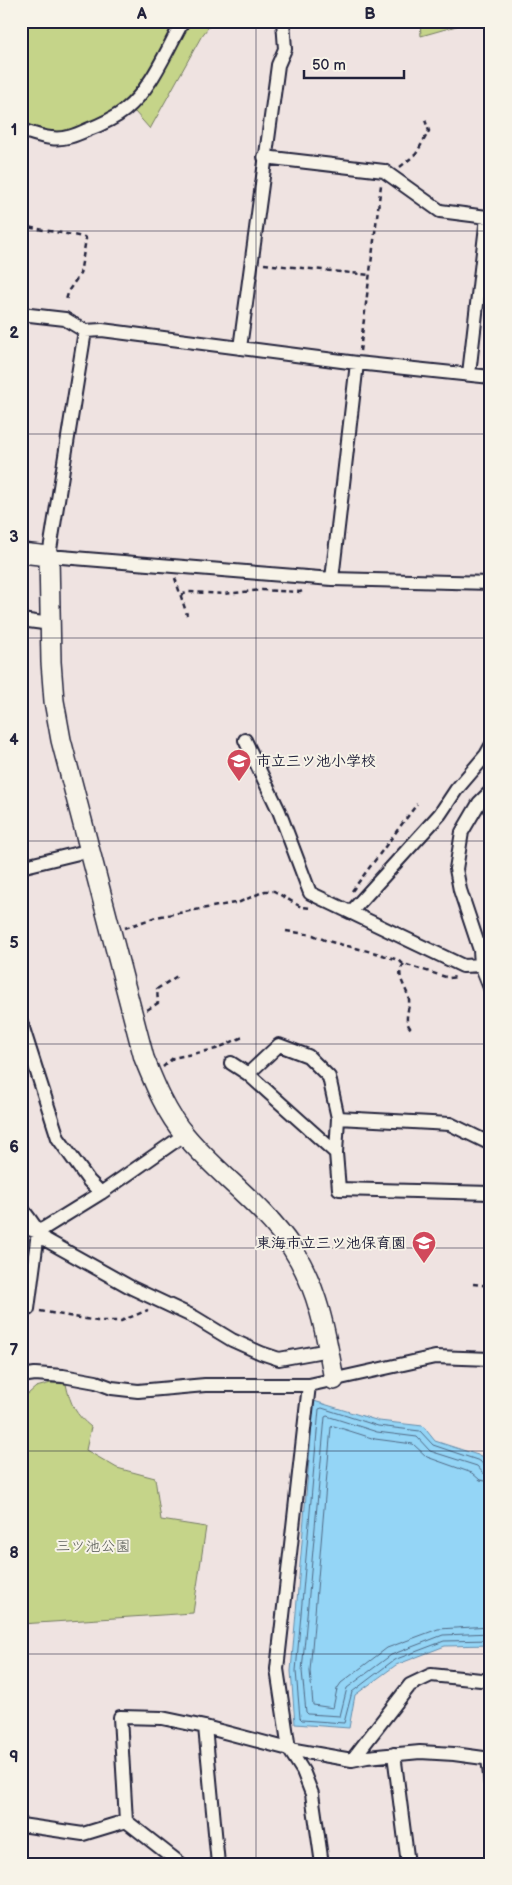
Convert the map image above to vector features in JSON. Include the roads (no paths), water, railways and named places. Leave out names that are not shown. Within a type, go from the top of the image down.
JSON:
[{"type":"street","points":[[21,130],[42,137],[62,138],[73,136],[112,119],[126,110],[145,88],[183,21]]},
{"type":"street","points":[[240,348],[264,157],[278,65],[285,49],[282,21]]},
{"type":"street","points":[[264,157],[387,173],[440,211],[488,217],[469,374]]},
{"type":"street","points":[[21,314],[65,319],[85,331],[102,330],[357,363],[491,377]]},
{"type":"street","points":[[85,331],[49,556],[51,662],[54,701],[62,740],[144,1058],[150,1074],[161,1098],[184,1134],[267,1217],[292,1248],[314,1290],[326,1330],[334,1380]]},
{"type":"street","points":[[332,579],[357,363]]},
{"type":"street","points":[[21,553],[332,579],[491,583]]},
{"type":"street","points":[[21,620],[51,624]]},
{"type":"street","points":[[244,740],[280,811],[310,893],[463,966],[481,965]]},
{"type":"street","points":[[345,909],[440,814],[456,790],[486,755],[491,746]]},
{"type":"street","points":[[491,791],[479,803],[462,832],[456,869],[460,890],[485,947],[481,965],[491,990]]},
{"type":"street","points":[[21,867],[91,850]]},
{"type":"street","points":[[21,1022],[58,1138],[89,1181],[101,1193]]},
{"type":"street","points":[[248,1074],[279,1045],[308,1056],[328,1077],[338,1118],[336,1153],[338,1189],[491,1193]]},
{"type":"street","points":[[231,1062],[248,1074],[336,1153]]},
{"type":"street","points":[[338,1118],[450,1124],[491,1144]]},
{"type":"street","points":[[38,1232],[101,1193],[184,1134]]},
{"type":"street","points":[[21,1208],[46,1240],[132,1288],[194,1317],[232,1340],[280,1359],[329,1350]]},
{"type":"street","points":[[21,1226],[38,1232]]},
{"type":"street","points":[[28,1309],[38,1232]]},
{"type":"street","points":[[21,1376],[35,1374],[63,1376],[96,1382],[112,1388],[138,1391],[205,1386],[309,1385],[435,1357],[491,1359]]},
{"type":"street","points":[[309,1385],[277,1669],[289,1750],[303,1771],[312,1794],[322,1864]]},
{"type":"street","points":[[352,1760],[410,1684],[431,1675],[491,1681]]},
{"type":"street","points":[[181,1864],[126,1821],[120,1717],[162,1718],[205,1727],[289,1750],[352,1760],[420,1752],[489,1758],[491,1785]]},
{"type":"street","points":[[205,1727],[218,1864]]},
{"type":"street","points":[[394,1754],[408,1864]]},
{"type":"street","points":[[21,1825],[83,1834],[126,1821]]},
{"type":"water","points":[[314,1401],[379,1421],[423,1426],[435,1441],[484,1457],[491,1466],[491,1645],[445,1646],[396,1665],[355,1695],[349,1728],[295,1724],[291,1671]]},
{"type":"place","name":"市立三ツ池小学校","points":[[239,782]]},
{"type":"place","name":"東海市立三ツ池保育園","points":[[424,1264]]},
{"type":"park label","name":"三ツ池公園","points":[[93,1546]]}]
